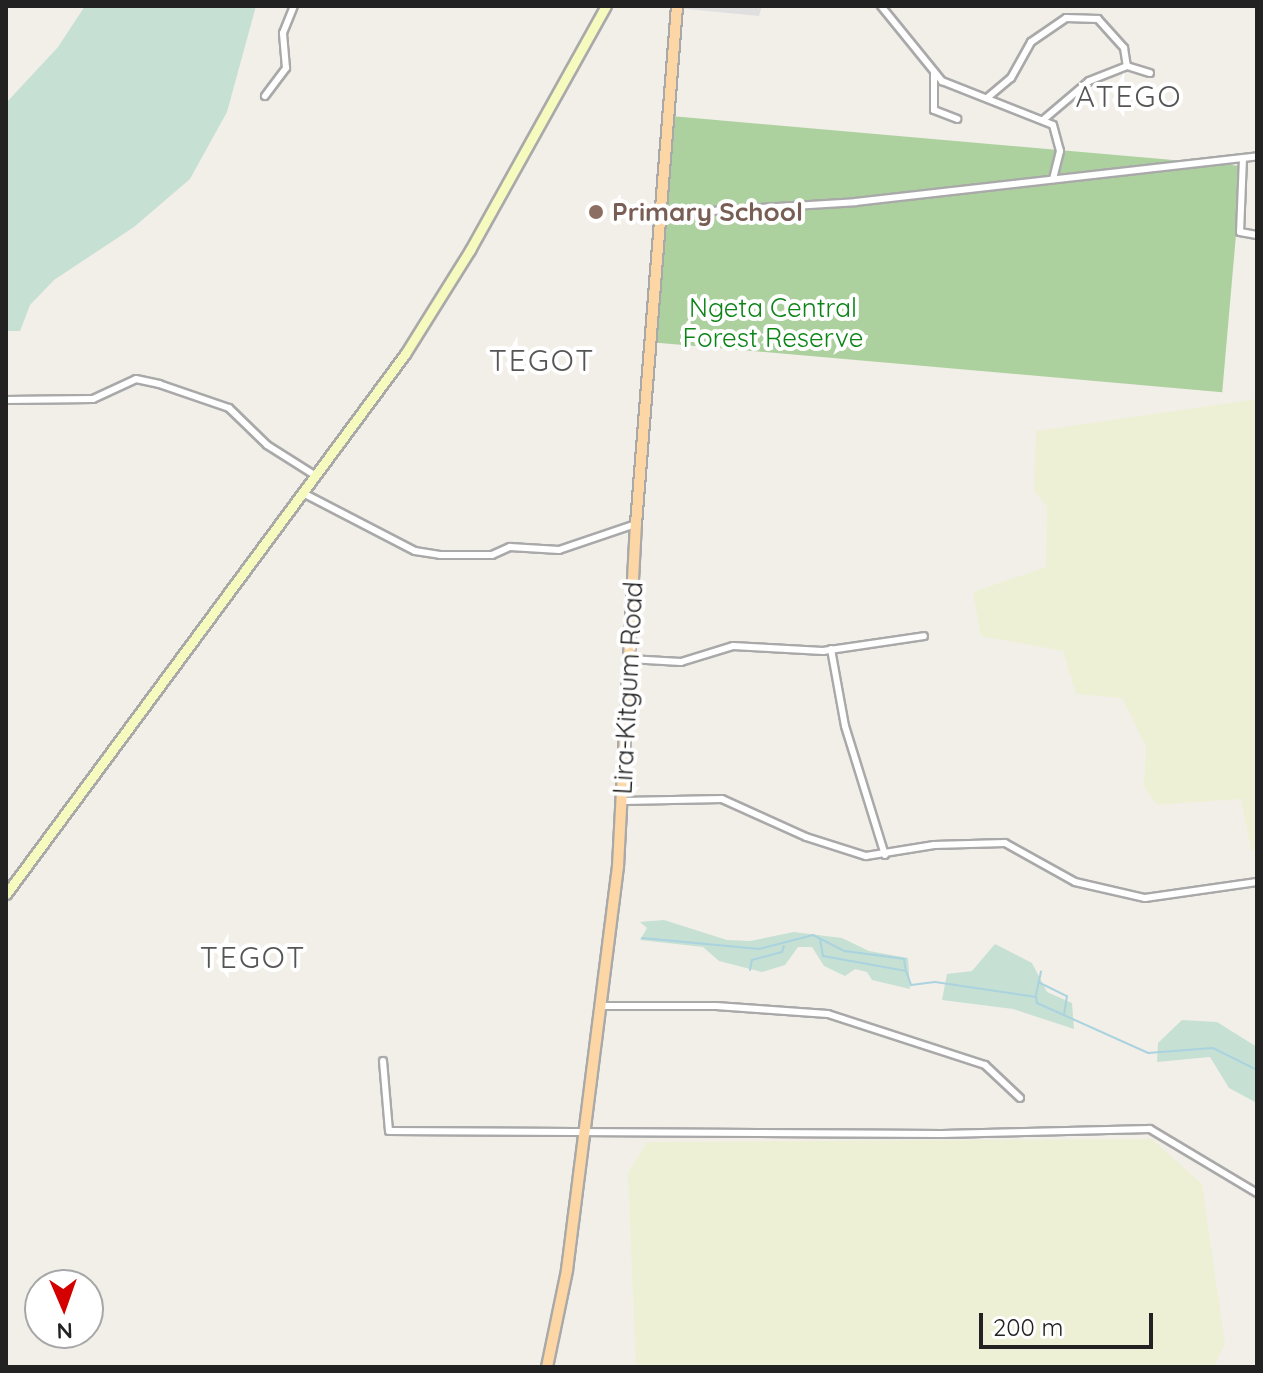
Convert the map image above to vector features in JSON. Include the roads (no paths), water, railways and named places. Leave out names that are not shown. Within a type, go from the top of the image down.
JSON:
[{"type":"main road","points":[[6,894],[405,354],[470,250],[606,6]]},
{"type":"main road","name":"Lira-Kitgum Road","points":[[547,1367],[587,1133],[623,801],[636,524],[677,6]]},
{"type":"street","points":[[265,96],[286,68],[283,33],[294,6]]},
{"type":"street","points":[[881,6],[942,81],[1053,125],[1060,139],[1053,179]]},
{"type":"street","points":[[987,98],[1011,78],[1031,42],[1066,18],[1098,19],[1124,48],[1127,66]]},
{"type":"street","points":[[1043,120],[1083,85],[1127,66],[1150,73]]},
{"type":"street","points":[[934,72],[934,110],[957,119]]},
{"type":"street","points":[[661,214],[856,202],[1257,156]]},
{"type":"street","points":[[1243,158],[1240,232],[1257,235]]},
{"type":"street","points":[[6,400],[93,399],[136,379],[159,384],[229,408],[267,445],[316,476]]},
{"type":"street","points":[[303,493],[415,551],[440,555],[492,555],[510,547],[559,550],[636,524]]},
{"type":"street","points":[[628,659],[681,662],[742,645],[777,652],[831,649],[924,636]]},
{"type":"street","points":[[831,649],[845,726],[885,855]]},
{"type":"street","points":[[623,801],[722,799],[806,837],[859,854],[885,855],[926,846],[1005,843],[1075,882],[1145,898],[1257,882]]},
{"type":"street","points":[[601,1006],[716,1006],[828,1014],[985,1065],[1020,1098]]},
{"type":"street","points":[[383,1061],[389,1131],[587,1133],[1150,1129],[1257,1193]]},
{"type":"waterway","points":[[642,938],[759,949],[813,935],[845,951],[904,959],[906,971]]},
{"type":"waterway","points":[[820,939],[823,956],[906,971],[911,985],[935,982],[1036,997],[1037,1003],[1148,1053],[1213,1048],[1257,1070]]},
{"type":"waterway","points":[[750,970],[752,960],[782,952],[784,946]]},
{"type":"waterway","points":[[1036,995],[1041,972]]},
{"type":"waterway","points":[[1038,982],[1067,996],[1064,1014]]},
{"type":"place","name":"Primary School","points":[[596,212]]},
{"type":"district","name":"ATEGO","points":[[1129,96]]},
{"type":"district","name":"TEGOT","points":[[542,360]]},
{"type":"district","name":"TEGOT","points":[[253,957]]},
{"type":"park label","name":"Ngeta Central Forest Reserve","points":[[773,323]]}]
